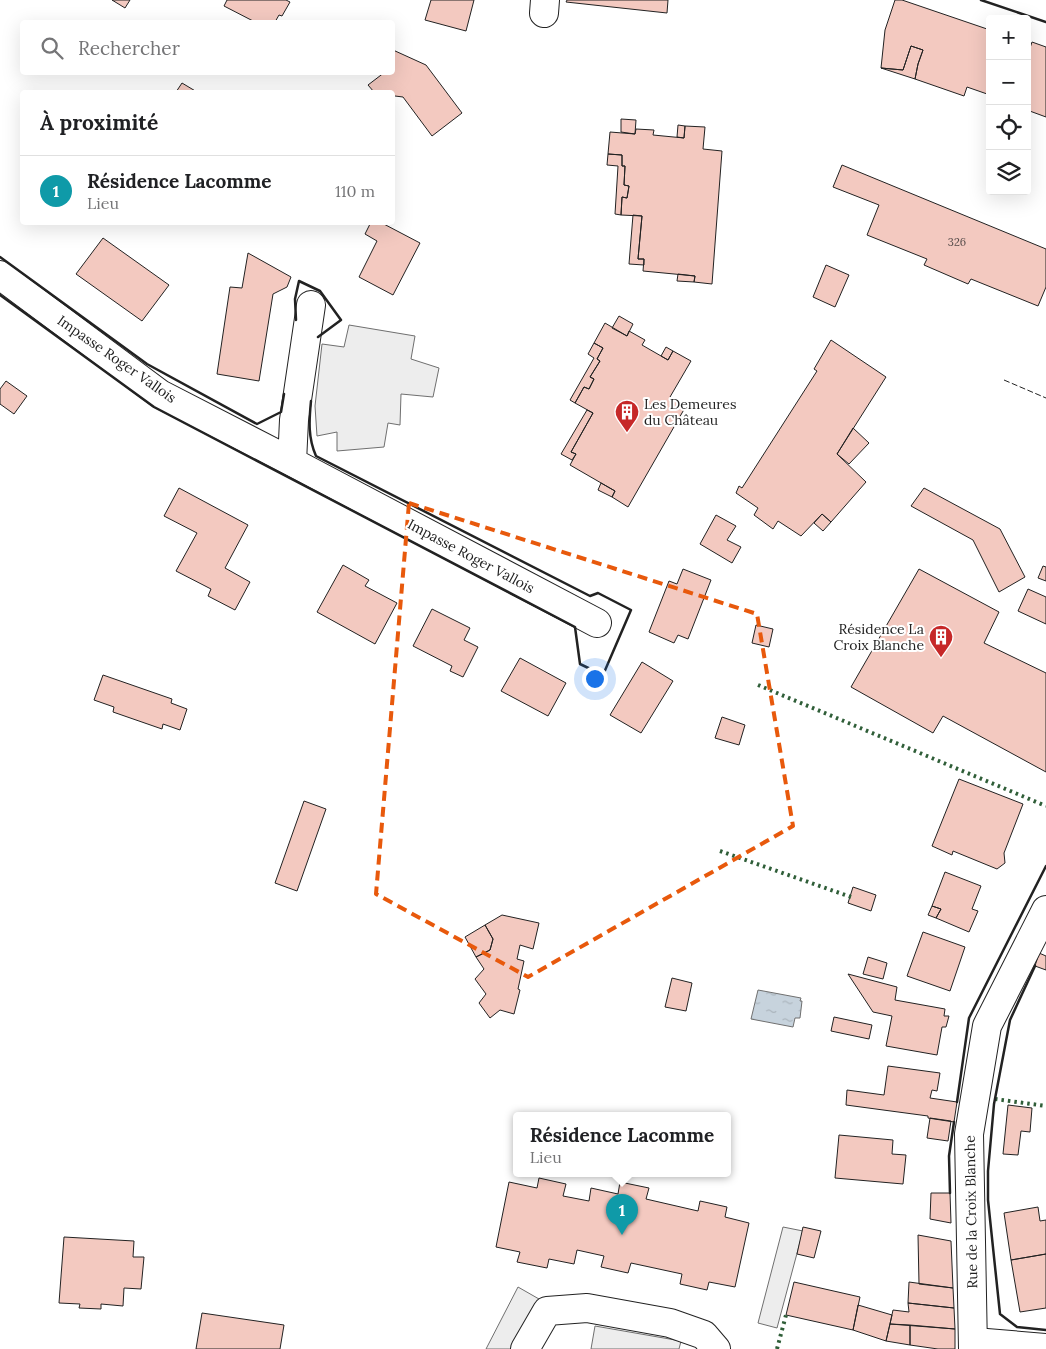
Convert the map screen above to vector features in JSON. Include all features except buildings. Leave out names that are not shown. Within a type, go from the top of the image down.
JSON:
[{"type":"street","name":"Impasse Roger Vallois","points":[[0,275],[160,394],[597,623]]},
{"type":"street","points":[[292,462],[294,420],[311,306]]},
{"type":"street","name":"Rue de la Croix Blanche","points":[[974,1346],[969,1144],[987,1026],[1046,910]]},
{"type":"street","points":[[525,1349],[547,1311],[587,1308],[670,1323],[704,1335],[716,1349]]},
{"type":"street","points":[[974,1346],[1046,1348]]},
{"type":"highlighted area","points":[[409,503],[757,614],[793,826],[528,977],[376,894]]},
{"type":"shaded area","points":[[349,325],[415,336],[411,359],[439,368],[433,397],[401,394],[400,425],[388,423],[384,447],[337,451],[337,432],[317,436],[315,406],[322,344],[344,347]]},
{"type":"shaded area","points":[[783,1227],[803,1231],[777,1328],[758,1323]]},
{"type":"shaded area","points":[[518,1287],[539,1299],[513,1349],[486,1349]]},
{"type":"shaded area","points":[[595,1326],[681,1341],[679,1349],[591,1349]]},
{"type":"water","points":[[758,990],[801,998],[800,1018],[795,1018],[793,1027],[751,1019]]},
{"type":"hedge","points":[[758,685],[1046,806]]},
{"type":"hedge","points":[[720,851],[851,897]]},
{"type":"hedge","points":[[995,1099],[1046,1106]]},
{"type":"hedge","points":[[777,1349],[786,1315]]},
{"type":"fence","points":[[1004,380],[1046,398]]},
{"type":"wall","points":[[981,0],[1046,22]]},
{"type":"wall","points":[[0,257],[147,364],[257,424],[281,412],[284,394]]},
{"type":"wall","points":[[296,320],[295,299],[299,281],[320,291],[341,320],[318,337]]},
{"type":"wall","points":[[0,295],[154,407],[575,627],[580,664],[603,675],[631,610],[598,593],[590,596],[316,456],[310,429],[311,401]]},
{"type":"wall","points":[[957,1102],[969,1018],[1046,866]]},
{"type":"wall","points":[[1035,966],[1010,1020],[994,1104],[988,1171],[988,1200],[1000,1314],[1017,1327],[1046,1330]]},
{"type":"wall","points":[[950,1193],[949,1156],[954,1122]]},
{"type":"place","name":"Les Demeures du Château","points":[[627,433]]},
{"type":"place","name":"Résidence La Croix Blanche","points":[[941,658]]},
{"type":"place","name":"Résidence Lacomme","points":[[622,1235]]}]
